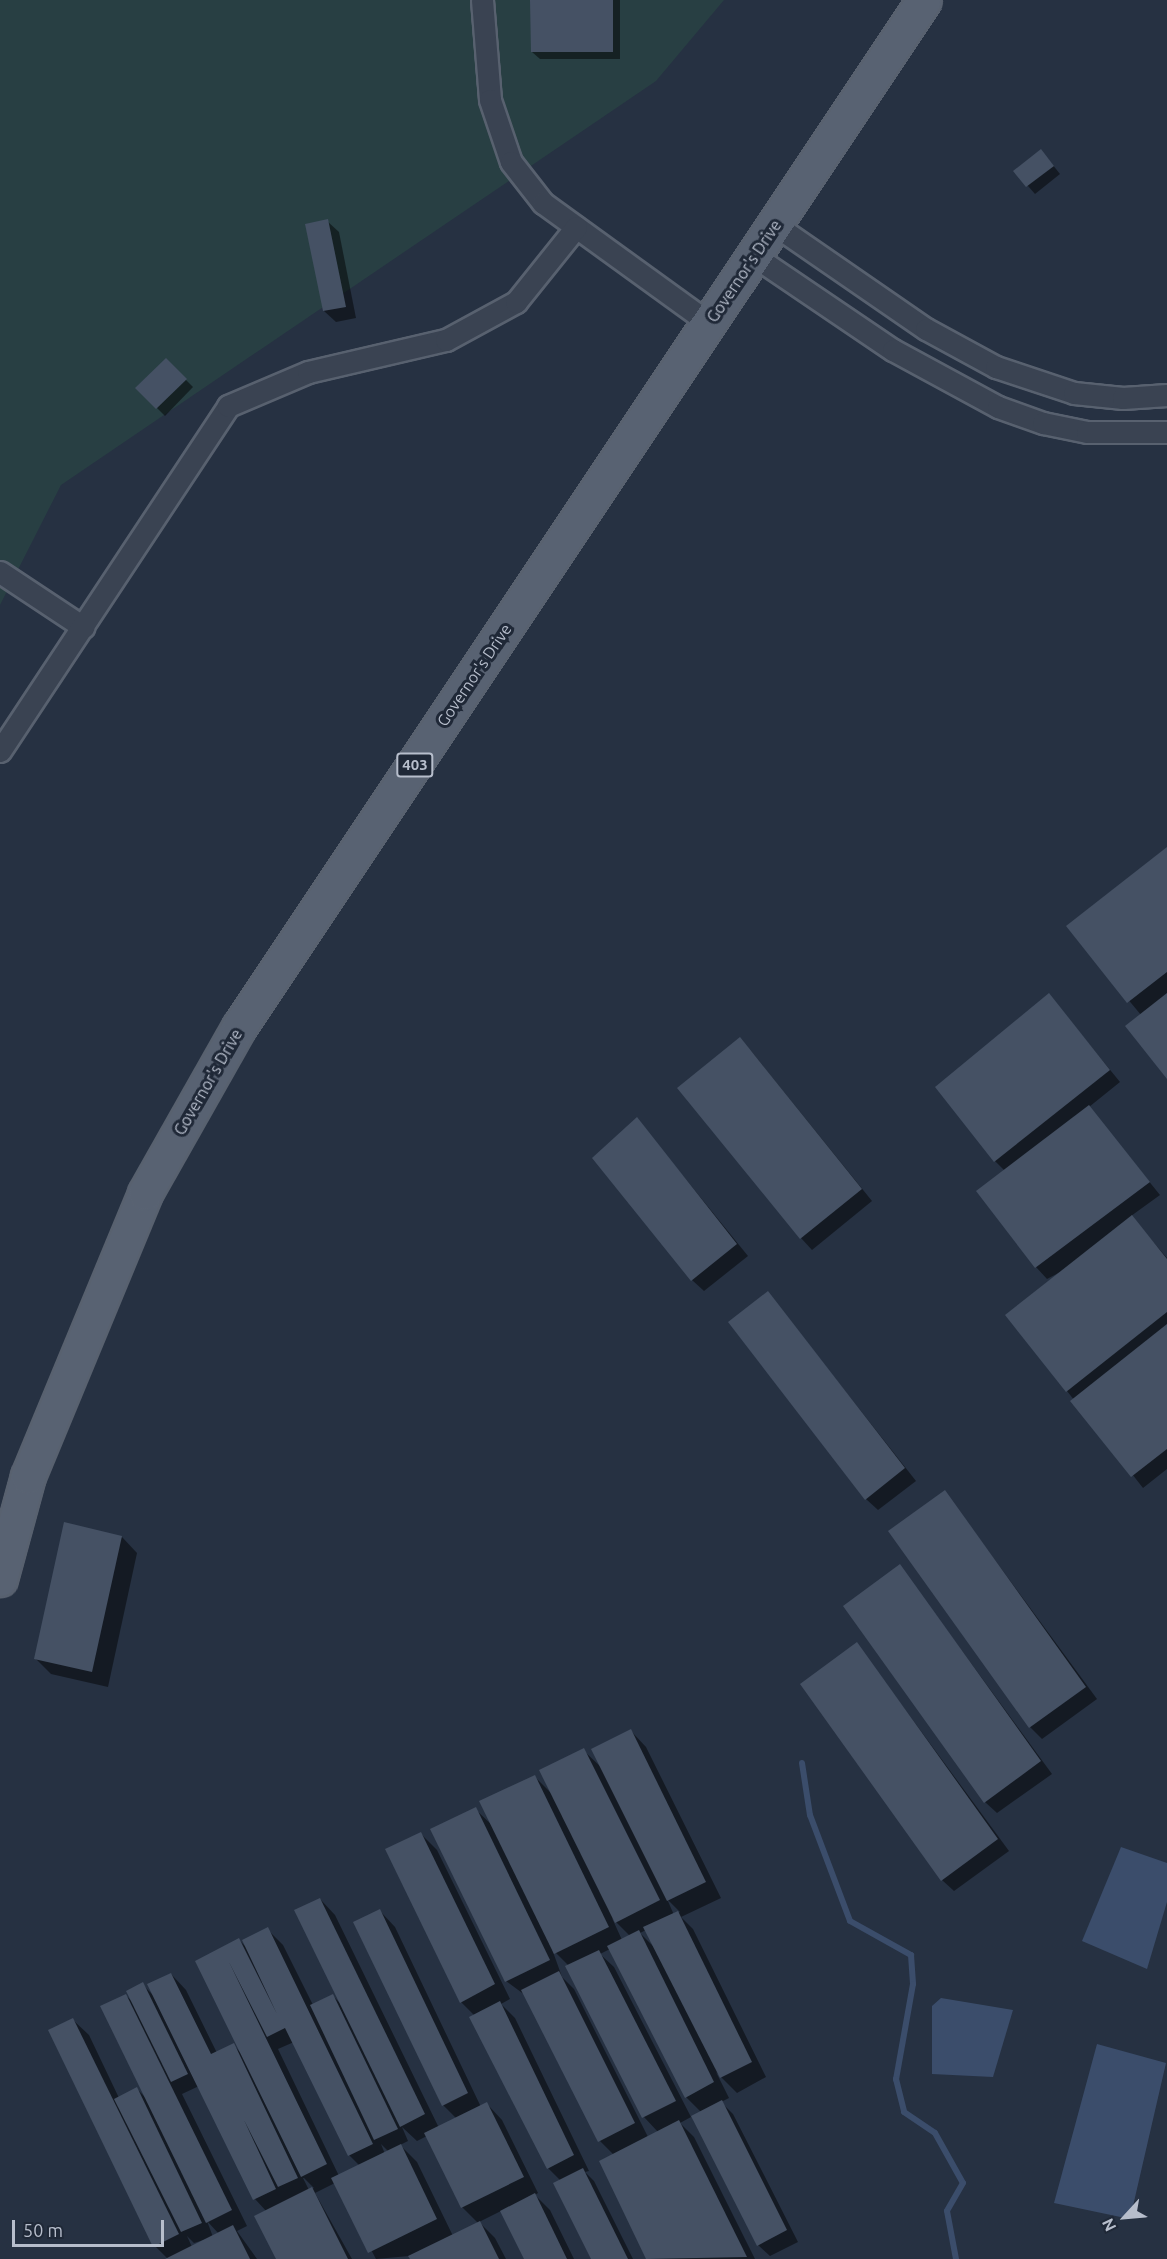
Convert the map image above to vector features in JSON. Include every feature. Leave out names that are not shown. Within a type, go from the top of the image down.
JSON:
[{"type":"main road","name":"Governor's Drive","points":[[0,1579],[28,1476],[145,1193],[239,1027],[924,0]]},
{"type":"street","points":[[482,0],[490,100],[511,162],[543,203],[709,323]]},
{"type":"street","points":[[775,225],[926,329],[996,367],[1074,393],[1123,398],[1167,395]]},
{"type":"street","points":[[0,751],[228,406],[308,372],[446,340],[516,302],[576,227]]},
{"type":"street","points":[[754,256],[893,350],[998,407],[1043,423],[1087,432],[1167,432]]},
{"type":"street","points":[[0,572],[83,627]]},
{"type":"green space","points":[[0,0],[724,0],[656,81],[61,485],[0,605]]},
{"type":"water","points":[[1121,1847],[1167,1863],[1167,1902],[1147,1969],[1082,1941]]},
{"type":"water","points":[[941,1998],[1013,2010],[993,2077],[932,2074],[932,2006]]},
{"type":"water","points":[[1097,2044],[1166,2063],[1130,2219],[1054,2203]]},
{"type":"building","points":[[530,0],[613,0],[613,52],[531,52]]},
{"type":"building","points":[[1041,149],[1054,166],[1026,187],[1013,171]]},
{"type":"building","points":[[328,219],[346,307],[323,311],[305,224]]},
{"type":"building","points":[[166,358],[187,379],[156,409],[135,388]]},
{"type":"building","points":[[1167,847],[1167,972],[1127,1003],[1066,926]]},
{"type":"building","points":[[1049,993],[1110,1070],[994,1162],[935,1087]]},
{"type":"building","points":[[1167,993],[1167,1079],[1125,1026]]},
{"type":"building","points":[[740,1037],[862,1189],[800,1239],[677,1088]]},
{"type":"building","points":[[1089,1105],[1150,1182],[1035,1268],[976,1191]]},
{"type":"building","points":[[637,1117],[737,1244],[691,1281],[592,1158]]},
{"type":"building","points":[[1132,1215],[1167,1259],[1167,1312],[1066,1392],[1005,1315]]},
{"type":"building","points":[[768,1291],[905,1468],[865,1500],[728,1322]]},
{"type":"building","points":[[1167,1324],[1167,1449],[1131,1477],[1070,1401]]},
{"type":"building","points":[[945,1490],[1086,1687],[1029,1728],[888,1531]]},
{"type":"building","points":[[64,1522],[122,1536],[92,1672],[34,1659]]},
{"type":"building","points":[[900,1564],[1041,1761],[984,1803],[843,1606]]},
{"type":"building","points":[[857,1642],[998,1839],[941,1881],[800,1684]]},
{"type":"building","points":[[631,1729],[706,1882],[667,1901],[591,1749]]},
{"type":"building","points":[[584,1748],[660,1900],[615,1923],[539,1770]]},
{"type":"building","points":[[535,1775],[609,1927],[554,1954],[479,1801]]},
{"type":"building","points":[[476,1807],[550,1960],[505,1982],[430,1829]]},
{"type":"building","points":[[421,1832],[495,1984],[460,2003],[385,1849]]},
{"type":"building","points":[[320,1898],[425,2114],[400,2127],[294,1910]]},
{"type":"building","points":[[380,1909],[468,2093],[442,2106],[353,1922]]},
{"type":"building","points":[[678,1911],[752,2062],[720,2078],[643,1927]]},
{"type":"building","points":[[268,1927],[373,2144],[348,2156],[285,2028],[267,2037],[229,1962],[327,2164],[301,2177],[195,1961],[239,1938],[277,2014],[242,1940]]},
{"type":"building","points":[[639,1930],[714,2082],[685,2098],[607,1946]]},
{"type":"building","points":[[599,1950],[676,2101],[642,2118],[565,1966]]},
{"type":"building","points":[[559,1971],[635,2123],[598,2142],[521,1990]]},
{"type":"building","points":[[171,1973],[211,2054],[234,2043],[298,2178],[278,2187],[244,2120],[276,2189],[253,2200],[147,1984]]},
{"type":"building","points":[[143,1982],[188,2074],[171,2082],[126,1991]]},
{"type":"building","points":[[126,1994],[232,2210],[206,2223],[100,2006]]},
{"type":"building","points":[[333,1994],[398,2129],[374,2140],[310,2005]]},
{"type":"building","points":[[500,2001],[574,2155],[547,2169],[469,2017]]},
{"type":"building","points":[[73,2018],[179,2234],[153,2247],[48,2030]]},
{"type":"building","points":[[137,2087],[202,2223],[181,2232],[114,2099]]},
{"type":"building","points":[[722,2100],[787,2230],[757,2246],[691,2116]]},
{"type":"building","points":[[487,2102],[524,2177],[461,2208],[424,2133]]},
{"type":"building","points":[[679,2120],[747,2257],[646,2259],[599,2161]]},
{"type":"building","points":[[401,2144],[437,2219],[368,2253],[331,2178]]},
{"type":"building","points":[[583,2168],[628,2259],[591,2259],[553,2183]]},
{"type":"building","points":[[312,2187],[348,2259],[276,2259],[254,2216]]},
{"type":"building","points":[[535,2193],[567,2259],[524,2259],[500,2211]]},
{"type":"building","points":[[480,2221],[499,2259],[410,2259],[408,2256]]},
{"type":"building","points":[[233,2225],[250,2259],[165,2259]]},
{"type":"waterway","points":[[802,1763],[810,1815],[850,1921],[911,1955],[913,1984],[896,2079],[904,2112],[935,2133],[963,2183],[947,2211],[956,2259]]}]
